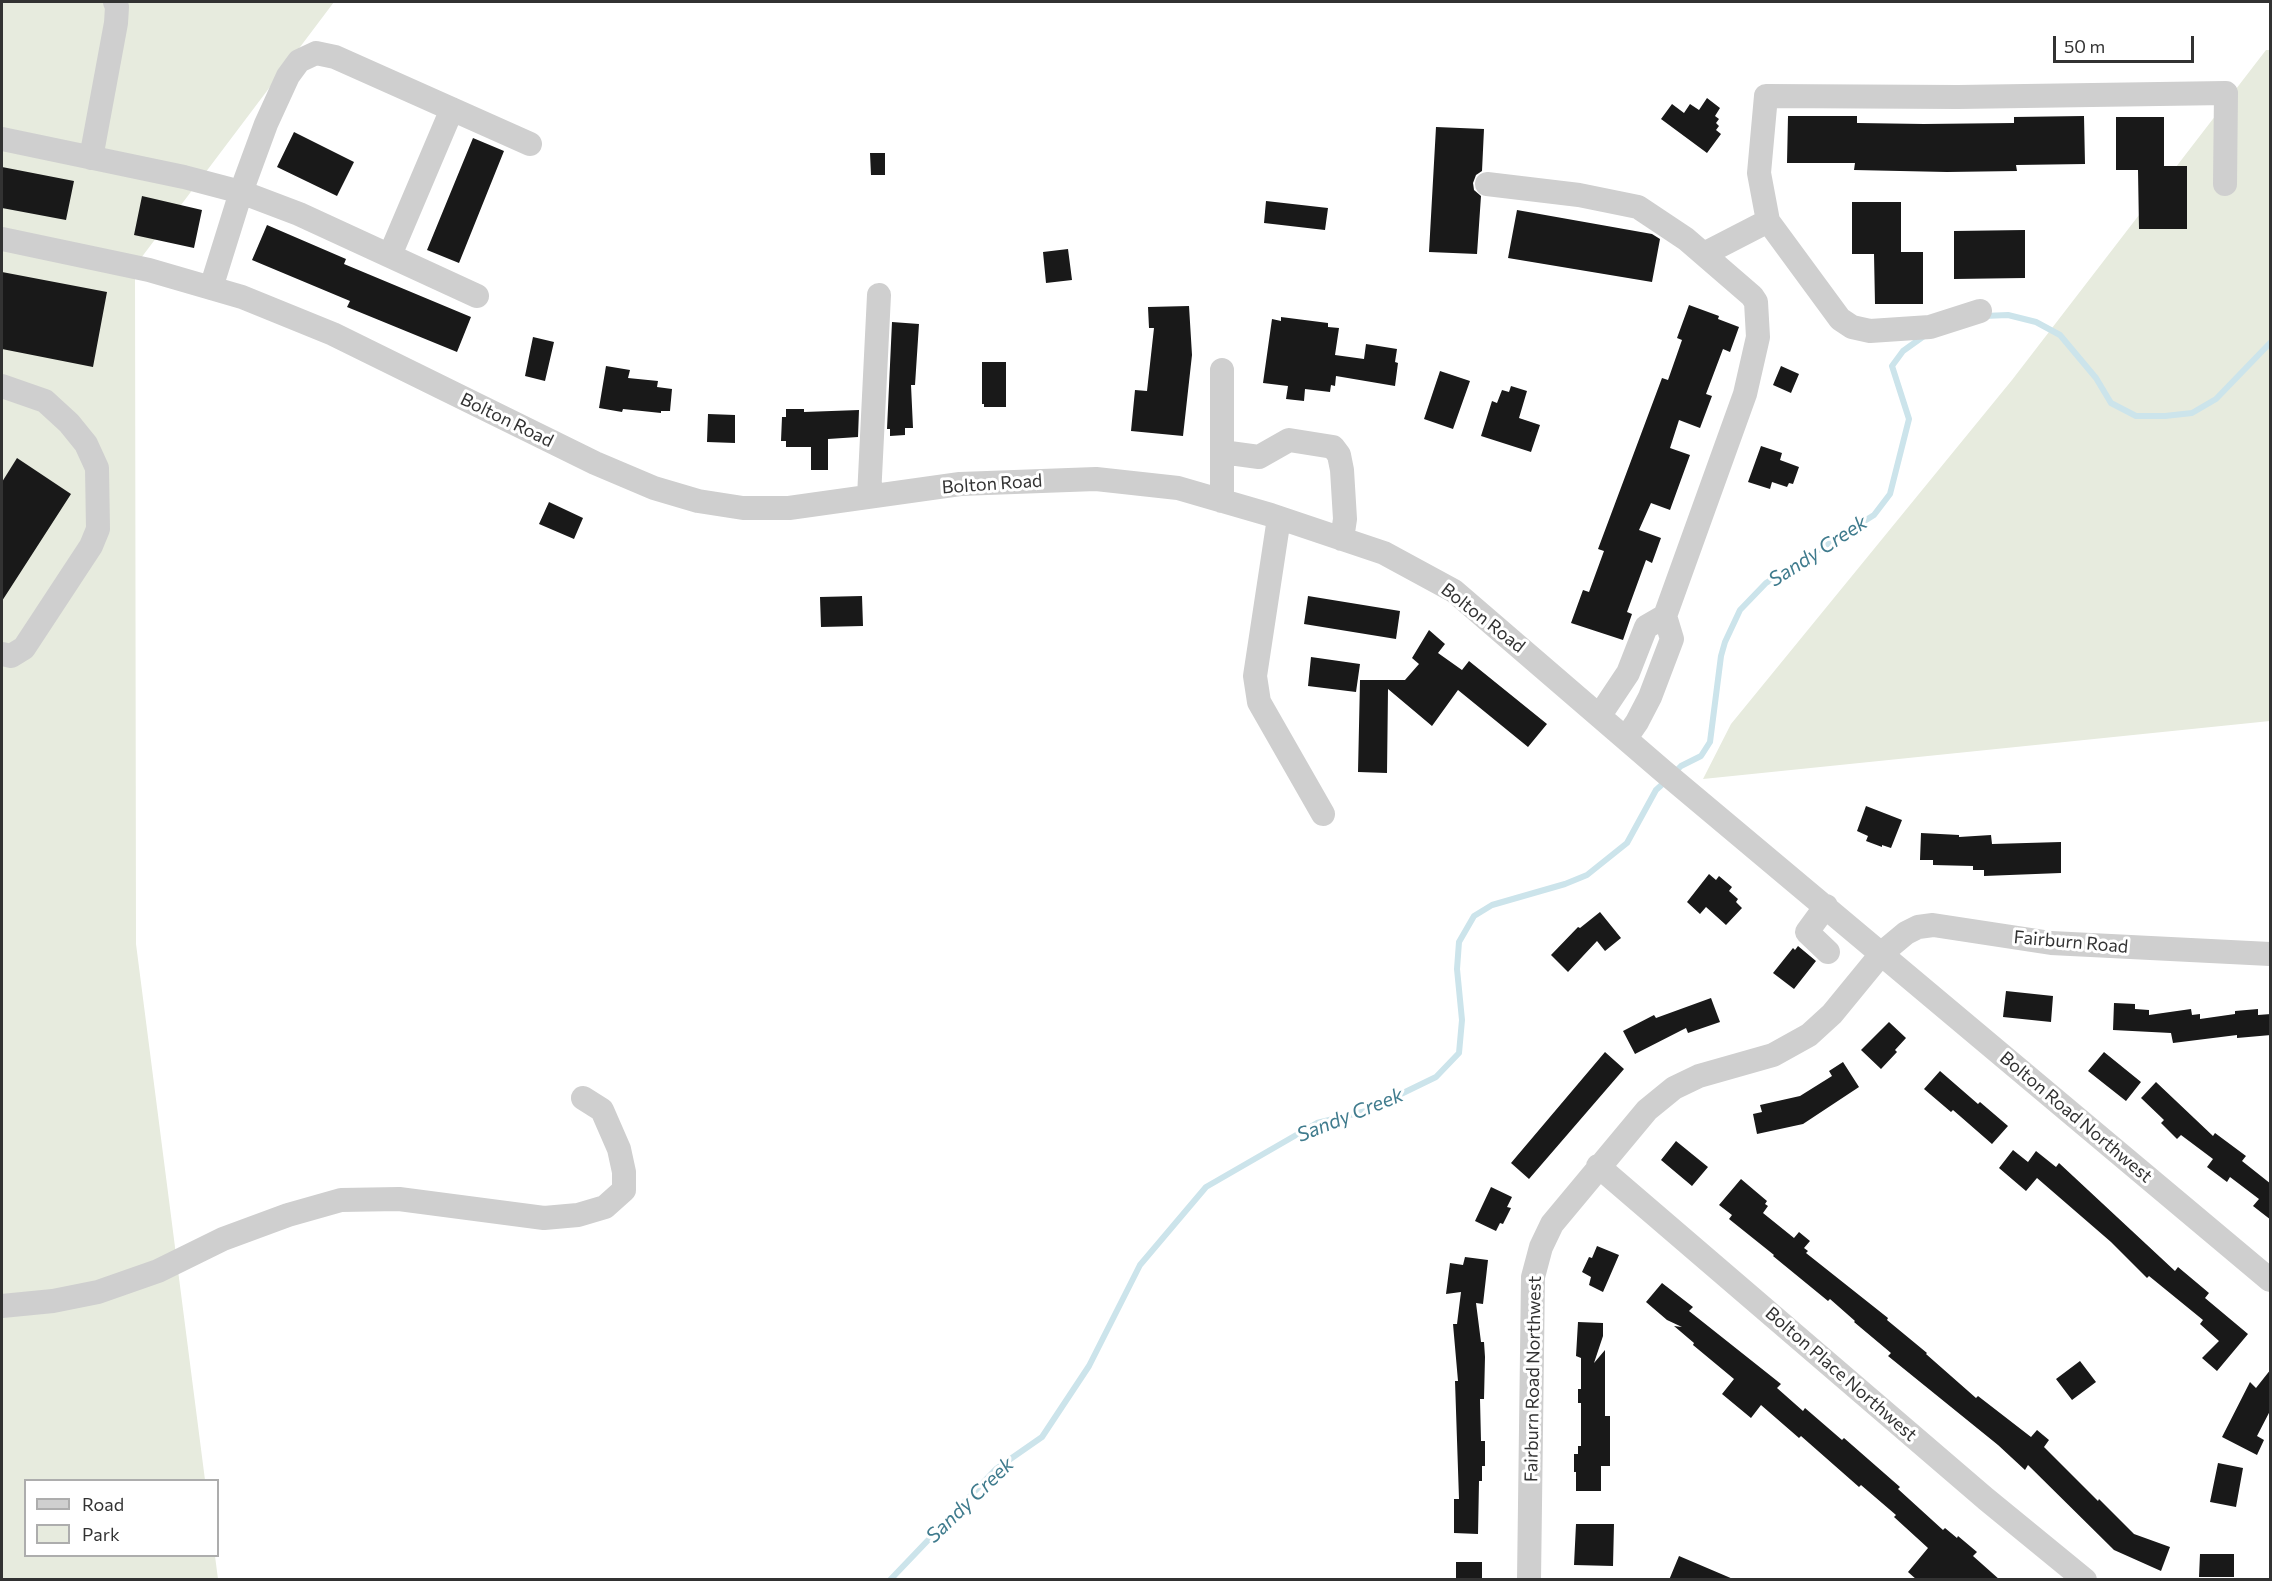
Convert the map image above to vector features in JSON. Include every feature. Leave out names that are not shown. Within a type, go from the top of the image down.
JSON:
[{"type":"street","points":[[91,158],[116,23],[115,2]]},
{"type":"street","points":[[211,288],[241,192],[266,124],[288,76],[299,61],[316,53],[335,57],[530,144]]},
{"type":"street","points":[[1980,311],[1930,327],[1870,331],[1852,327],[1840,319],[1768,221],[1759,173],[1766,96],[1958,97],[2226,93],[2225,184]]},
{"type":"street","points":[[390,255],[452,109]]},
{"type":"street","points":[[2,139],[184,177],[241,192],[299,214],[477,296]]},
{"type":"street","points":[[1487,184],[1579,195],[1638,207],[1686,239],[1756,302],[1758,337],[1745,394],[1665,616],[1672,639],[1638,722],[1626,738]]},
{"type":"street","points":[[1704,254],[1768,221]]},
{"type":"street","name":"Bolton Road","points":[[2,238],[149,270],[242,297],[333,334],[595,464],[654,488],[698,501],[743,508],[789,508],[960,484],[1096,479],[1178,488],[1384,553],[1454,591],[1663,771],[1882,953]]},
{"type":"street","points":[[869,497],[879,295]]},
{"type":"street","points":[[1222,370],[1222,501]]},
{"type":"street","points":[[2,386],[45,401],[69,423],[86,444],[97,468],[98,529],[91,546],[24,648],[11,656],[2,654]]},
{"type":"street","points":[[1222,452],[1259,457],[1289,440],[1333,447],[1339,455],[1342,470],[1345,519],[1342,539]]},
{"type":"street","points":[[1279,518],[1255,676],[1259,702],[1323,813]]},
{"type":"street","points":[[1600,715],[1630,668],[1646,627],[1665,616]]},
{"type":"street","points":[[1630,668],[1656,680]]},
{"type":"street","points":[[1826,906],[1807,932],[1828,952]]},
{"type":"street","name":"Fairburn Road","points":[[1882,953],[1906,933],[1918,927],[1933,925],[2051,943],[2271,954]]},
{"type":"street","name":"Fairburn Road Northwest","points":[[1529,1580],[1533,1277],[1541,1247],[1552,1224],[1647,1110],[1674,1088],[1699,1076],[1773,1055],[1809,1035],[1832,1014],[1882,953]]},
{"type":"street","name":"Bolton Road Northwest","points":[[1882,953],[2271,1280]]},
{"type":"street","points":[[2,1306],[53,1301],[98,1292],[158,1270],[234,1235],[288,1215],[341,1200],[399,1199],[543,1218],[578,1215],[605,1207],[624,1190],[624,1172],[619,1149],[602,1110],[583,1098]]},
{"type":"street","name":"Bolton Place Northwest","points":[[1598,1166],[1986,1499],[2085,1580]]},
{"type":"green space","points":[[2,2],[334,2],[135,266],[136,944],[205,1479],[24,1479],[24,1557],[215,1557],[218,1579],[2,1580]]},
{"type":"green space","points":[[2266,50],[2270,50],[2270,721],[1703,779],[1731,724],[2012,380]]},
{"type":"building","points":[[1707,98],[1720,108],[1715,116],[1719,119],[1716,123],[1719,126],[1716,130],[1721,134],[1707,153],[1661,119],[1672,104],[1684,113],[1690,104],[1699,110]]},
{"type":"building","points":[[1788,116],[1857,116],[1857,123],[1924,124],[2014,123],[2014,117],[2084,116],[2085,164],[2016,165],[2017,171],[1947,172],[1854,170],[1855,163],[1787,163]]},
{"type":"building","points":[[2116,117],[2164,117],[2164,166],[2187,166],[2187,229],[2139,229],[2138,170],[2116,170]]},
{"type":"building","points":[[1436,127],[1484,129],[1482,171],[1476,175],[1473,183],[1474,190],[1481,196],[1477,254],[1429,252]]},
{"type":"building","points":[[294,132],[354,162],[337,196],[277,167]]},
{"type":"building","points":[[473,138],[504,151],[459,263],[427,250]]},
{"type":"building","points":[[870,153],[885,153],[885,175],[871,175]]},
{"type":"building","points":[[2,167],[74,181],[66,220],[2,208]]},
{"type":"building","points":[[142,196],[202,210],[194,248],[134,235]]},
{"type":"building","points":[[1266,201],[1328,208],[1325,230],[1264,223]]},
{"type":"building","points":[[1852,202],[1901,202],[1901,252],[1923,252],[1923,304],[1875,304],[1874,254],[1852,254]]},
{"type":"building","points":[[1517,210],[1652,234],[1660,239],[1652,282],[1508,258]]},
{"type":"building","points":[[267,225],[346,259],[344,264],[471,317],[457,352],[347,307],[350,301],[252,260]]},
{"type":"building","points":[[2025,230],[2025,278],[1954,279],[1954,231]]},
{"type":"building","points":[[1068,249],[1072,280],[1046,283],[1043,252]]},
{"type":"building","points":[[2,272],[107,292],[93,367],[2,349]]},
{"type":"building","points":[[1689,305],[1719,316],[1718,319],[1739,327],[1730,352],[1723,349],[1706,394],[1712,396],[1700,428],[1679,420],[1670,448],[1690,455],[1670,510],[1651,503],[1639,530],[1661,538],[1652,563],[1646,560],[1627,612],[1632,614],[1623,640],[1571,623],[1583,590],[1589,592],[1604,551],[1598,549],[1662,378],[1668,380],[1682,340],[1677,338]]},
{"type":"building","points":[[1189,306],[1192,355],[1183,436],[1131,431],[1135,390],[1147,391],[1154,328],[1149,328],[1148,307]]},
{"type":"building","points":[[1281,317],[1328,323],[1328,327],[1339,328],[1335,355],[1364,359],[1366,344],[1397,349],[1395,386],[1336,376],[1335,386],[1331,385],[1330,392],[1305,389],[1304,401],[1286,399],[1288,386],[1263,383],[1272,319],[1281,321]]},
{"type":"building","points":[[892,322],[919,324],[915,385],[911,385],[913,428],[905,428],[905,435],[890,436],[890,429],[887,429]]},
{"type":"building","points":[[533,337],[554,342],[545,381],[525,376]]},
{"type":"building","points":[[982,362],[1006,362],[1006,407],[984,407],[982,404]]},
{"type":"building","points":[[606,366],[630,370],[628,378],[658,381],[657,387],[672,389],[670,411],[661,411],[661,413],[623,409],[622,412],[599,408]]},
{"type":"building","points":[[1781,366],[1799,374],[1791,393],[1773,385]]},
{"type":"building","points":[[1440,371],[1470,381],[1453,429],[1424,419]]},
{"type":"building","points":[[1511,386],[1527,391],[1519,418],[1540,425],[1531,452],[1481,436],[1492,401],[1497,403],[1502,390],[1509,392]]},
{"type":"building","points":[[786,409],[804,409],[804,412],[859,410],[858,437],[828,439],[828,470],[811,470],[811,447],[786,447],[786,441],[781,441],[782,417],[786,417]]},
{"type":"building","points":[[708,414],[735,415],[735,443],[707,442]]},
{"type":"building","points":[[1761,446],[1782,453],[1780,460],[1799,467],[1793,484],[1789,483],[1787,487],[1772,482],[1770,489],[1748,482]]},
{"type":"building","points":[[17,458],[71,494],[2,601],[2,482]]},
{"type":"building","points":[[549,502],[583,518],[574,539],[539,524]]},
{"type":"building","points":[[862,596],[863,626],[821,627],[820,597]]},
{"type":"building","points":[[1308,596],[1400,611],[1396,639],[1304,624]]},
{"type":"building","points":[[1429,630],[1445,644],[1438,653],[1462,670],[1469,661],[1547,724],[1528,747],[1458,690],[1432,726],[1388,689],[1387,773],[1358,772],[1360,680],[1405,680],[1419,664],[1412,658]]},
{"type":"building","points":[[1311,657],[1360,664],[1356,692],[1308,686]]},
{"type":"building","points":[[1866,806],[1902,820],[1891,848],[1866,841],[1868,836],[1857,831]]},
{"type":"building","points":[[1921,833],[1959,835],[1959,837],[1991,835],[1992,844],[2061,842],[2061,873],[1984,876],[1984,870],[1973,870],[1973,866],[1933,865],[1933,860],[1920,860]]},
{"type":"building","points":[[1709,874],[1716,880],[1719,876],[1732,887],[1729,891],[1738,899],[1736,902],[1742,908],[1726,925],[1706,907],[1700,914],[1687,902]]},
{"type":"building","points":[[1600,912],[1621,938],[1605,951],[1597,941],[1568,972],[1551,955],[1578,927],[1580,928]]},
{"type":"building","points":[[1798,946],[1816,961],[1794,989],[1773,973],[1793,948],[1795,950]]},
{"type":"building","points":[[2006,991],[2053,996],[2051,1022],[2003,1017]]},
{"type":"building","points":[[1711,998],[1720,1022],[1688,1033],[1686,1028],[1635,1054],[1623,1031],[1654,1015],[1656,1018]]},
{"type":"building","points":[[2114,1003],[2135,1004],[2135,1009],[2149,1010],[2149,1015],[2191,1009],[2192,1015],[2200,1014],[2200,1019],[2235,1014],[2235,1011],[2258,1009],[2258,1015],[2271,1014],[2271,1035],[2237,1038],[2237,1035],[2173,1043],[2171,1033],[2113,1030]]},
{"type":"building","points":[[1889,1022],[1906,1038],[1881,1069],[1861,1050]]},
{"type":"building","points":[[1605,1052],[1624,1069],[1529,1179],[1511,1163]]},
{"type":"building","points":[[2104,1052],[2141,1082],[2126,1101],[2088,1071]]},
{"type":"building","points":[[1843,1062],[1859,1087],[1803,1124],[1757,1134],[1753,1114],[1762,1112],[1760,1105],[1800,1096],[1832,1076],[1829,1071]]},
{"type":"building","points":[[1940,1071],[2008,1126],[1992,1144],[1953,1110],[1951,1112],[1924,1089]]},
{"type":"building","points":[[2156,1082],[2213,1136],[2215,1133],[2246,1156],[2242,1161],[2271,1184],[2271,1220],[2253,1206],[2259,1199],[2230,1177],[2227,1182],[2207,1167],[2213,1159],[2181,1135],[2177,1139],[2161,1123],[2164,1120],[2141,1098]]},
{"type":"building","points":[[1676,1141],[1708,1167],[1692,1186],[1661,1160]]},
{"type":"building","points":[[2013,1150],[2028,1162],[2036,1151],[2056,1167],[2059,1163],[2175,1271],[2178,1267],[2209,1293],[2205,1298],[2248,1334],[2217,1371],[2202,1358],[2219,1341],[2200,1324],[2203,1320],[2149,1276],[2147,1278],[2111,1242],[2037,1178],[2026,1191],[1999,1168]]},
{"type":"building","points":[[1741,1179],[1767,1201],[1765,1204],[1768,1206],[1763,1213],[1794,1238],[1799,1232],[1810,1241],[1804,1248],[1808,1251],[1806,1253],[1888,1318],[1887,1320],[1976,1398],[1978,1396],[2031,1437],[2037,1430],[2049,1440],[2044,1447],[2134,1534],[2170,1547],[2161,1571],[2114,1550],[2028,1465],[2025,1470],[1998,1445],[1888,1356],[1891,1353],[1830,1299],[1828,1301],[1729,1219],[1732,1215],[1719,1205]]},
{"type":"building","points":[[1491,1187],[1512,1197],[1507,1207],[1511,1208],[1503,1224],[1500,1223],[1496,1231],[1475,1221]]},
{"type":"building","points":[[1597,1246],[1619,1255],[1603,1292],[1589,1285],[1591,1277],[1582,1272]]},
{"type":"building","points":[[1465,1257],[1488,1260],[1483,1304],[1476,1303],[1485,1357],[1484,1399],[1480,1399],[1481,1441],[1485,1441],[1485,1466],[1482,1466],[1482,1481],[1479,1481],[1478,1534],[1454,1533],[1454,1499],[1459,1499],[1455,1381],[1458,1381],[1453,1324],[1457,1324],[1461,1292],[1446,1294],[1450,1263],[1463,1265]]},
{"type":"building","points":[[1662,1283],[1693,1307],[1689,1311],[1781,1384],[1777,1388],[1803,1411],[1805,1408],[1842,1440],[1844,1438],[1900,1487],[1898,1489],[1943,1530],[1945,1528],[1957,1538],[1958,1536],[1977,1552],[1973,1556],[2000,1580],[1917,1580],[1908,1572],[1928,1548],[1894,1517],[1896,1515],[1861,1485],[1859,1487],[1801,1436],[1799,1438],[1761,1405],[1751,1418],[1722,1394],[1734,1379],[1674,1326],[1682,1327],[1667,1320],[1646,1302]]},
{"type":"building","points":[[1578,1322],[1603,1323],[1603,1336],[1594,1363],[1605,1350],[1605,1416],[1610,1416],[1610,1466],[1601,1466],[1601,1491],[1576,1491],[1574,1454],[1578,1454],[1578,1446],[1581,1446],[1581,1403],[1578,1403],[1578,1389],[1581,1389],[1581,1358],[1576,1356]]},
{"type":"building","points":[[2080,1361],[2096,1382],[2072,1400],[2056,1379]]},
{"type":"building","points":[[2271,1369],[2271,1409],[2257,1436],[2264,1440],[2257,1455],[2222,1437],[2250,1382],[2256,1388]]},
{"type":"building","points":[[2218,1463],[2243,1468],[2236,1507],[2210,1502]]},
{"type":"building","points":[[1576,1524],[1614,1524],[1613,1566],[1574,1565]]},
{"type":"building","points":[[2200,1554],[2234,1554],[2234,1577],[2199,1577]]},
{"type":"building","points":[[1679,1556],[1733,1579],[1733,1580],[1669,1580]]},
{"type":"building","points":[[1456,1562],[1482,1562],[1482,1580],[1456,1580]]},
{"type":"waterway","name":"Sandy Creek","points":[[1984,316],[2008,315],[2036,322],[2060,335],[2096,378],[2111,403],[2136,416],[2192,413],[2216,399],[2270,343]]},
{"type":"waterway","name":"Sandy Creek","points":[[1674,773],[1681,766],[1701,756],[1710,742],[1721,656],[1740,610],[1766,583],[1874,515],[1890,494],[1909,419],[1892,366],[1903,351],[1924,336]]},
{"type":"waterway","name":"Sandy Creek","points":[[890,1580],[996,1469],[1042,1437],[1089,1366],[1140,1265],[1206,1187],[1317,1123],[1366,1111],[1436,1077],[1459,1053],[1462,1020],[1457,969],[1459,942],[1474,916],[1492,905],[1565,884],[1587,875],[1627,843],[1656,790],[1667,780]]}]
